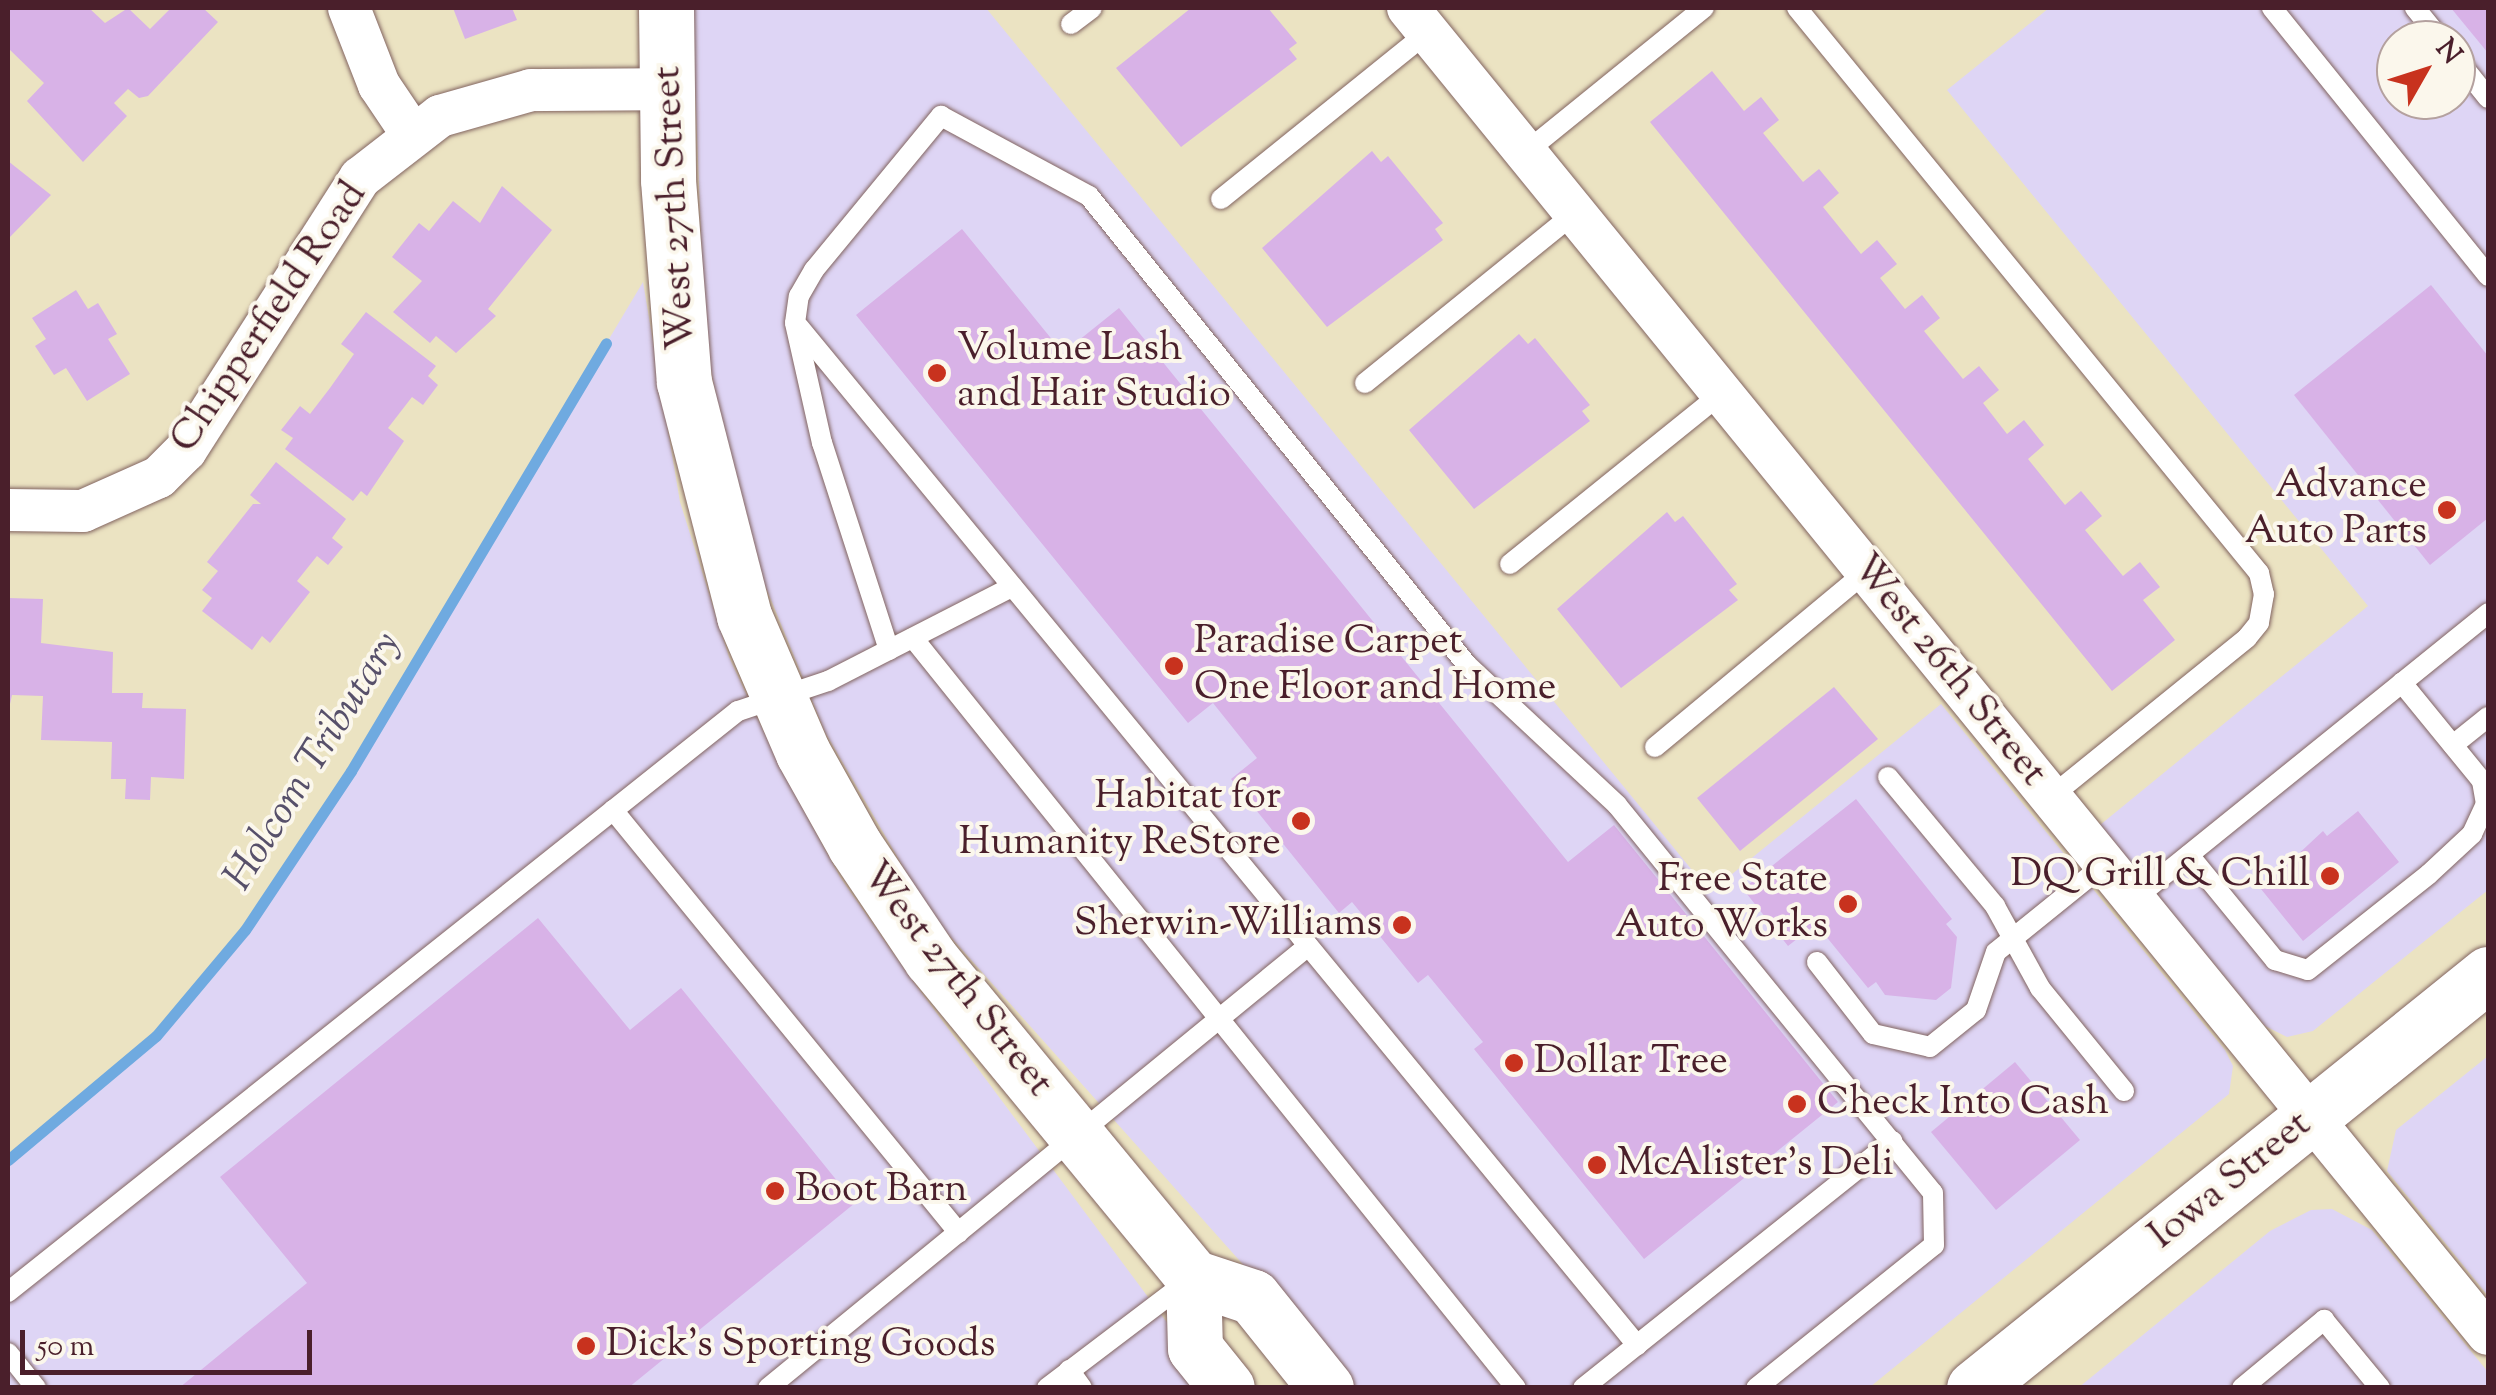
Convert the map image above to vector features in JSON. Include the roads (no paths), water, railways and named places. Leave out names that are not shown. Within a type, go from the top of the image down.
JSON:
[{"type":"main road","name":"West 27th Street","points":[[666,8],[670,89],[668,180],[684,382],[723,551],[778,698],[828,801],[907,926],[1193,1277]]},
{"type":"main road","name":"Iowa Street","points":[[1974,1388],[2488,974]]},
{"type":"main road","points":[[1227,1388],[1195,1348],[1193,1277],[1253,1297],[1326,1388]]},
{"type":"street","points":[[348,8],[379,85],[412,134]]},
{"type":"street","name":"West 26th Street","points":[[1418,20],[2488,1334]]},
{"type":"street","name":"Chipperfield Road","points":[[8,510],[83,511],[160,477],[202,425],[350,192],[412,134],[480,100],[531,90],[670,89]]},
{"type":"lane","points":[[1071,24],[1092,8]]},
{"type":"lane","points":[[1526,152],[1704,8]]},
{"type":"lane","points":[[1797,8],[2259,573],[2264,594],[2258,624],[2247,638],[2051,798]]},
{"type":"lane","points":[[2272,8],[2488,276]]},
{"type":"lane","points":[[1221,199],[1418,20]]},
{"type":"lane","points":[[890,650],[822,443],[795,323],[799,296],[814,270],[941,116],[1089,196],[1467,665],[1617,805],[1933,1192],[1934,1245],[1756,1388]]},
{"type":"lane","points":[[1365,384],[1575,213]]},
{"type":"lane","points":[[795,323],[1636,1344]]},
{"type":"lane","points":[[1510,564],[1722,394]]},
{"type":"lane","points":[[1655,746],[1867,571]]},
{"type":"lane","points":[[8,1292],[738,711],[890,650],[1012,587]]},
{"type":"lane","points":[[2134,899],[2488,613]]},
{"type":"lane","points":[[912,638],[1516,1388]]},
{"type":"lane","points":[[2189,855],[2275,960],[2308,970],[2429,874],[2472,834],[2486,804],[2482,781],[2402,683]]},
{"type":"lane","points":[[2453,745],[2488,717]]},
{"type":"lane","points":[[1888,777],[1996,906],[2040,988],[2124,1091]]},
{"type":"lane","points":[[613,810],[959,1233]]},
{"type":"lane","points":[[1816,962],[1873,1034],[1930,1046],[1976,1010],[1996,952],[2105,864]]},
{"type":"lane","points":[[768,1388],[1308,946]]},
{"type":"lane","points":[[1583,1388],[1892,1142]]},
{"type":"lane","points":[[1047,1388],[1193,1277]]},
{"type":"lane","points":[[2242,1388],[2324,1320],[2380,1388]]},
{"type":"lane","points":[[8,1353],[36,1388]]},
{"type":"lane","points":[[1068,1370],[1082,1388]]},
{"type":"waterway","name":"Holcom Tributary","points":[[8,1160],[156,1036],[245,930],[351,771],[606,343]]},
{"type":"place","name":"Volume Lash and Hair Studio","points":[[937,373]]},
{"type":"place","name":"Advance Auto Parts","points":[[2447,510]]},
{"type":"place","name":"Paradise Carpet One Floor and Home","points":[[1174,666]]},
{"type":"place","name":"Habitat for Humanity ReStore","points":[[1301,821]]},
{"type":"place","name":"DQ Grill & Chill","points":[[2330,876]]},
{"type":"place","name":"Free State Auto Works","points":[[1848,904]]},
{"type":"place","name":"Sherwin-Williams","points":[[1402,925]]},
{"type":"place","name":"Dollar Tree","points":[[1514,1063]]},
{"type":"place","name":"Check Into Cash","points":[[1797,1104]]},
{"type":"place","name":"McAlister's Deli","points":[[1597,1165]]},
{"type":"place","name":"Boot Barn","points":[[775,1191]]},
{"type":"place","name":"Dick's Sporting Goods","points":[[586,1346]]}]
